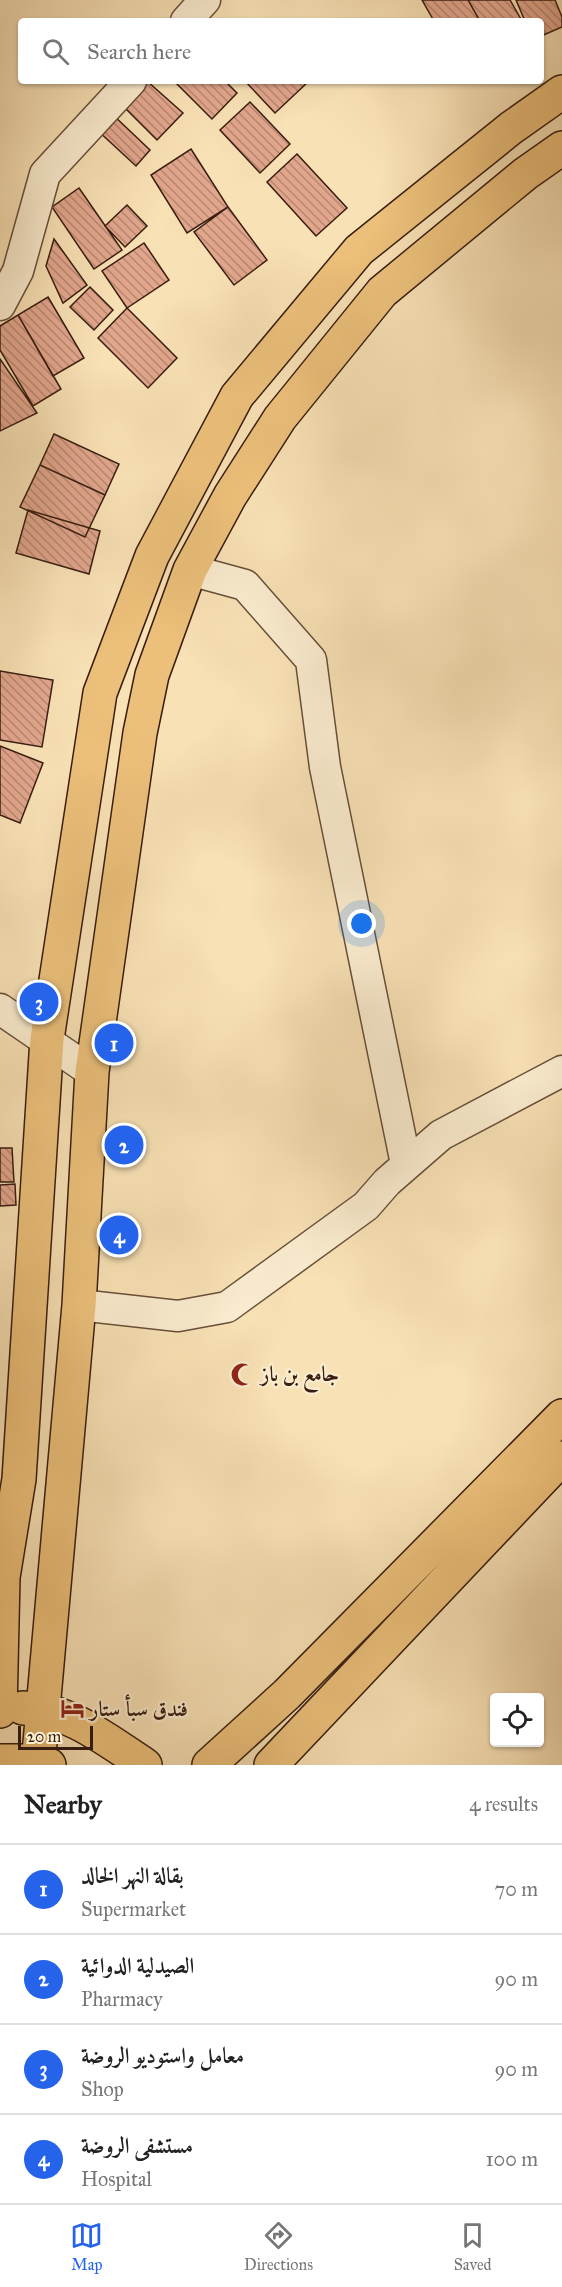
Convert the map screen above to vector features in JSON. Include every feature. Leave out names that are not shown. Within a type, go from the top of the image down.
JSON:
[{"type":"main road","points":[[144,1765],[88,1727],[42,1709],[0,1709],[3,1577],[9,1478],[47,1039],[100,693],[152,556],[237,396],[359,250],[511,128],[562,92]]},
{"type":"main road","points":[[0,1761],[43,1764],[42,1709],[79,1305],[92,1072],[140,733],[152,675],[190,570],[230,496],[280,417],[382,292],[525,174],[562,148]]},
{"type":"main road","points":[[210,1765],[287,1694],[562,1416]]},
{"type":"main road","points":[[271,1765],[562,1458]]},
{"type":"street","points":[[189,18],[206,0]]},
{"type":"street","points":[[0,305],[9,268],[45,174],[128,84]]},
{"type":"street","points":[[190,570],[245,585],[311,660],[325,767],[406,1164]]},
{"type":"street","points":[[0,1009],[47,1039],[92,1072]]},
{"type":"street","points":[[79,1305],[178,1316],[227,1307],[366,1206],[406,1164],[441,1135],[562,1071]]},
{"type":"building","points":[[422,0],[468,0],[478,18],[432,18]]},
{"type":"building","points":[[468,0],[510,0],[520,18],[478,18]]},
{"type":"building","points":[[516,0],[555,0],[562,17],[562,27],[544,35],[544,18],[524,18]]},
{"type":"building","points":[[144,84],[150,84],[183,113],[157,140],[123,106]]},
{"type":"building","points":[[177,84],[228,84],[237,93],[212,119]]},
{"type":"building","points":[[248,84],[306,84],[275,113]]},
{"type":"building","points":[[250,102],[290,144],[260,173],[220,130]]},
{"type":"building","points":[[111,113],[150,150],[136,166],[96,129]]},
{"type":"building","points":[[191,149],[228,207],[187,233],[151,175]]},
{"type":"building","points":[[297,154],[347,208],[316,236],[267,182]]},
{"type":"building","points":[[79,188],[122,250],[94,269],[52,207]]},
{"type":"building","points":[[127,205],[147,226],[125,247],[105,226]]},
{"type":"building","points":[[228,207],[267,260],[234,285],[194,232]]},
{"type":"building","points":[[54,239],[87,285],[63,303],[46,266]]},
{"type":"building","points":[[144,243],[169,280],[127,308],[102,271]]},
{"type":"building","points":[[90,287],[113,310],[94,330],[70,307]]},
{"type":"building","points":[[48,297],[84,358],[53,376],[18,315]]},
{"type":"building","points":[[127,308],[177,358],[148,388],[98,338]]},
{"type":"building","points":[[18,315],[61,389],[33,406],[0,350],[0,326]]},
{"type":"building","points":[[0,359],[37,413],[0,431]]},
{"type":"building","points":[[54,434],[119,464],[105,495],[40,465]]},
{"type":"building","points":[[40,465],[105,495],[85,537],[20,507]]},
{"type":"building","points":[[28,510],[100,531],[89,574],[16,553]]},
{"type":"building","points":[[0,671],[53,680],[42,747],[0,740]]},
{"type":"building","points":[[0,746],[43,763],[20,823],[0,815]]},
{"type":"building","points":[[0,1148],[12,1148],[14,1182],[0,1182]]},
{"type":"building","points":[[15,1184],[16,1205],[0,1206],[0,1185]]},
{"type":"place","name":"معامل واستوديو الروضة","points":[[39,1002]]},
{"type":"place","name":"بقالة النهر الخالد","points":[[114,1043]]},
{"type":"place","name":"الصيدلية الدوائية","points":[[124,1145]]},
{"type":"place","name":"مستشفى الروضة","points":[[119,1235]]},
{"type":"place","name":"جامع بن باز","points":[[243,1374]]},
{"type":"place","name":"فندق سبأ ستار","points":[[72,1709]]}]
